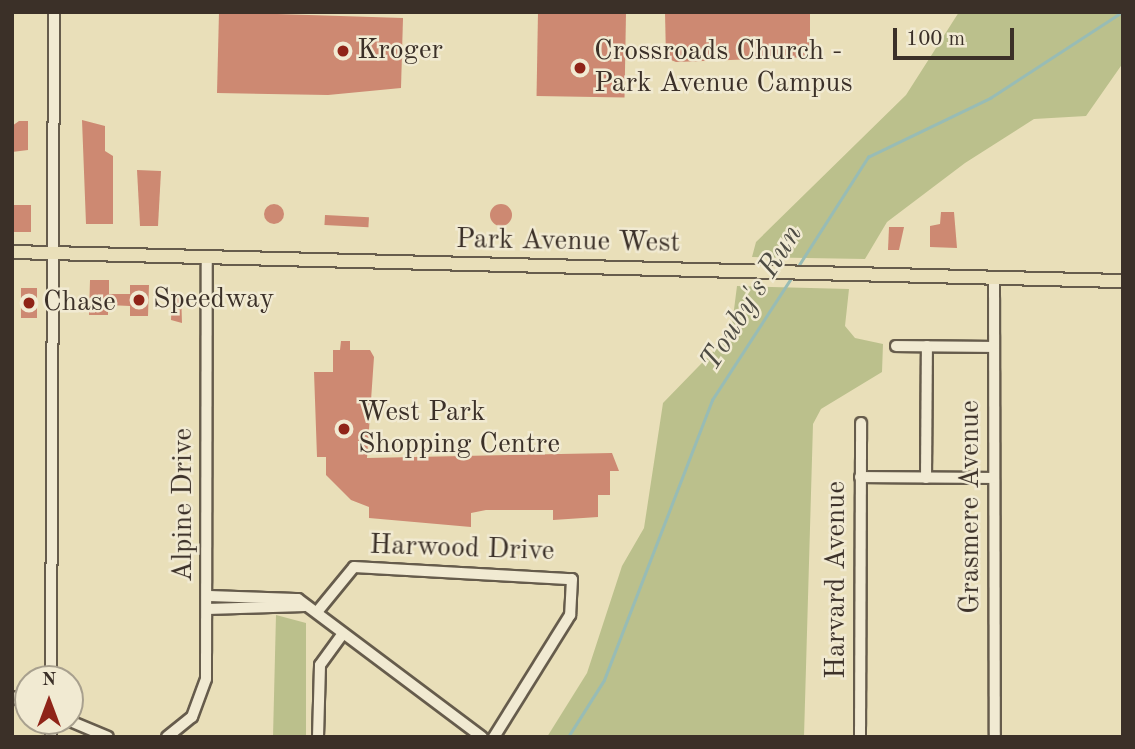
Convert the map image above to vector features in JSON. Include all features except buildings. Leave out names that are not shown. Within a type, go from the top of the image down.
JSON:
[{"type":"main road","name":"Park Avenue West","points":[[12,252],[1123,281]]},
{"type":"street","points":[[51,665],[54,12]]},
{"type":"street","name":"Alpine Drive","points":[[167,737],[185,725],[202,699],[207,609],[207,257]]},
{"type":"street","name":"Grasmere Avenue","points":[[994,278],[995,737]]},
{"type":"street","points":[[896,346],[994,347]]},
{"type":"street","points":[[926,478],[927,346]]},
{"type":"street","name":"Harvard Avenue","points":[[860,737],[861,423]]},
{"type":"street","points":[[860,477],[994,478]]},
{"type":"street","name":"Harwood Drive","points":[[317,612],[354,568],[572,579],[570,615],[494,737]]},
{"type":"street","points":[[207,596],[282,596],[317,612],[482,737]]},
{"type":"street","points":[[207,609],[305,606]]},
{"type":"street","points":[[318,737],[320,665],[344,633]]},
{"type":"street","points":[[84,727],[108,737]]},
{"type":"green space","points":[[959,12],[1123,12],[1123,63],[1086,116],[1034,119],[965,163],[887,222],[865,259],[752,257],[756,242],[906,95]]},
{"type":"green space","points":[[737,286],[849,289],[845,326],[855,338],[883,344],[882,372],[821,409],[813,424],[804,737],[547,737],[587,673],[622,566],[644,528],[663,403],[731,333]]},
{"type":"green space","points":[[276,615],[306,623],[306,737],[273,737]]},
{"type":"waterway","name":"Touby's Run","points":[[797,268],[868,157],[990,98],[1122,12]]},
{"type":"waterway","name":"Touby's Run","points":[[568,737],[604,680],[712,400],[792,277]]},
{"type":"place","name":"Kroger","points":[[343,51]]},
{"type":"place","name":"Crossroads Church - Park Avenue Campus","points":[[580,68]]},
{"type":"place","name":"Speedway","points":[[139,300]]},
{"type":"place","name":"Chase","points":[[29,303]]},
{"type":"place","name":"West Park Shopping Centre","points":[[344,429]]}]
